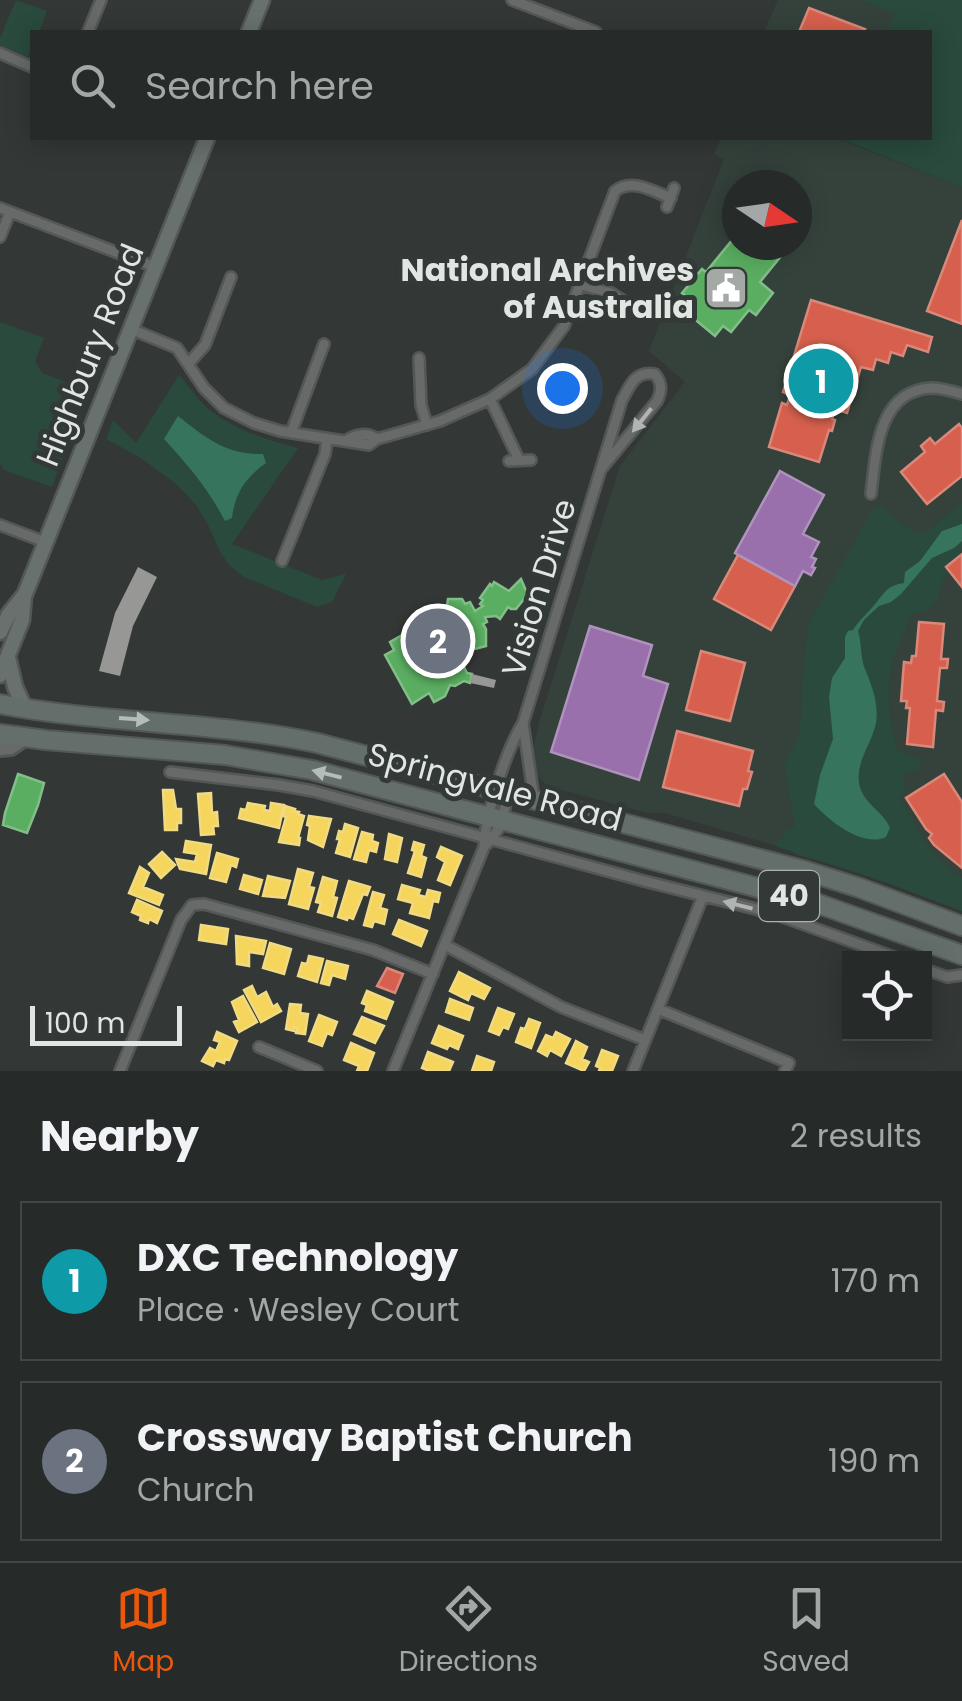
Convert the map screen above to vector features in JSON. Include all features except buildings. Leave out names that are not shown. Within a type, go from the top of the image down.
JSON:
[{"type":"highway","name":"Springvale Road","points":[[0,704],[267,734],[331,746],[860,888],[962,926]]},
{"type":"highway","name":"Springvale Road","points":[[0,734],[201,753],[338,776],[802,899],[962,955]]},
{"type":"highway","points":[[860,888],[874,905],[872,922]]},
{"type":"main road","points":[[250,30],[262,0]]},
{"type":"main road","name":"Highbury Road","points":[[0,632],[24,594],[206,140]]},
{"type":"main road","name":"Highbury Road","points":[[0,676],[22,620],[24,594]]},
{"type":"main road","points":[[8,656],[14,687],[25,708]]},
{"type":"main road","points":[[0,749],[11,748],[26,738]]},
{"type":"street","points":[[89,30],[100,0]]},
{"type":"street","points":[[512,0],[591,30]]},
{"type":"street","points":[[0,53],[30,66]]},
{"type":"street","points":[[131,329],[177,348],[204,388],[224,408],[254,423],[369,445],[490,399],[518,380],[540,360],[564,326],[615,191],[623,184],[633,184],[671,197]]},
{"type":"street","points":[[0,237],[5,210],[155,267]]},
{"type":"street","points":[[189,363],[205,345],[231,277]]},
{"type":"street","points":[[581,285],[611,293],[628,304]]},
{"type":"street","points":[[291,433],[323,344]]},
{"type":"street","points":[[419,358],[421,405],[427,426]]},
{"type":"street","name":"Vision Drive","points":[[393,1071],[496,818],[517,733],[622,400],[633,380],[642,373],[654,374],[660,381],[657,401],[602,468]]},
{"type":"street","points":[[871,494],[880,431],[892,408],[908,395],[928,388],[962,394]]},
{"type":"street","points":[[490,399],[519,460]]},
{"type":"street","points":[[282,562],[327,440]]},
{"type":"street","points":[[0,525],[45,542]]},
{"type":"street","name":"Vision Drive","points":[[523,723],[534,799]]},
{"type":"street","name":"Springvale Road","points":[[170,772],[302,788],[486,842],[778,915],[878,951]]},
{"type":"street","points":[[632,1071],[703,896]]},
{"type":"street","points":[[120,1071],[181,920],[192,905],[204,904],[373,950],[433,974]]},
{"type":"street","points":[[446,944],[554,1003],[645,1040]]},
{"type":"street","points":[[932,972],[947,977],[962,975]]},
{"type":"street","points":[[658,1009],[788,1064],[786,1071]]},
{"type":"street","points":[[259,1047],[317,1071]]},
{"type":"shaded area","points":[[16,0],[47,11],[40,30],[30,30],[28,57],[0,45]]},
{"type":"shaded area","points":[[778,0],[861,0],[896,14],[888,30],[765,30]]},
{"type":"shaded area","points":[[861,0],[962,0],[962,187],[844,140],[932,140],[932,30],[888,30],[895,14]]},
{"type":"shaded area","points":[[720,140],[841,140],[962,187],[962,911],[787,849],[665,813],[648,813],[547,786],[536,774],[533,749],[539,723],[620,466],[685,382],[649,351],[724,159],[714,154]]},
{"type":"shaded area","points":[[0,322],[44,338],[35,361],[42,373],[89,391],[52,487],[4,470],[0,464]]},
{"type":"shaded area","points":[[179,375],[205,406],[225,421],[298,448],[232,544],[322,580],[346,574],[332,602],[317,607],[244,577],[229,565],[196,505],[176,484],[106,439],[113,420],[136,443]]},
{"type":"shaded area","points":[[178,416],[227,448],[263,454],[266,463],[242,487],[232,518],[225,521],[198,478],[164,439]]},
{"type":"shaded area","points":[[962,503],[962,550],[948,565],[937,601],[926,612],[910,617],[892,662],[889,695],[897,750],[926,762],[903,774],[905,791],[899,798],[933,853],[962,878],[962,911],[775,846],[795,826],[784,765],[800,734],[809,622],[872,511],[884,506],[890,515],[918,534],[925,533]]},
{"type":"shaded area","points":[[962,524],[962,541],[932,558],[901,594],[879,606],[858,631],[877,716],[860,767],[859,783],[864,796],[890,828],[886,837],[857,836],[837,825],[814,804],[833,739],[829,697],[832,678],[845,658],[845,637],[887,590],[904,583],[905,572],[920,561],[942,531]]},
{"type":"place","name":"National Archives of Australia","points":[[726,288]]},
{"type":"place","name":"DXC Technology","points":[[821,381]]},
{"type":"place","name":"Crossway Baptist Church","points":[[438,641]]}]
